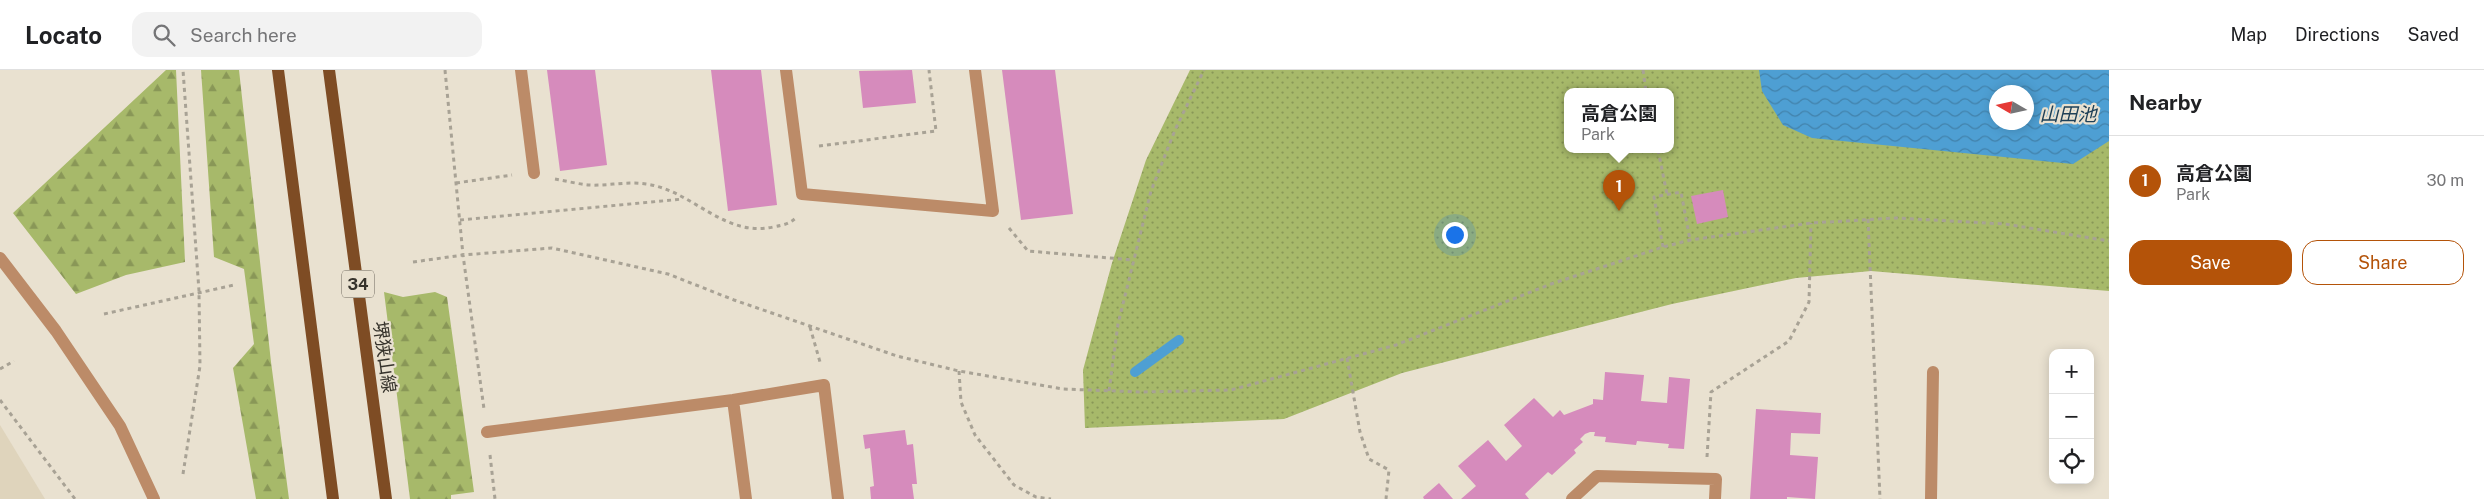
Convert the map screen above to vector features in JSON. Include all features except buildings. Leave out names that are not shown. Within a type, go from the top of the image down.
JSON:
[{"type":"main road","points":[[278,70],[333,499]]},
{"type":"main road","name":"堺狭山線","points":[[329,70],[386,499]]},
{"type":"street","points":[[521,70],[534,173]]},
{"type":"street","points":[[786,70],[802,194],[993,210],[975,70]]},
{"type":"street","points":[[0,258],[56,331],[120,426],[154,499]]},
{"type":"street","points":[[1931,499],[1933,372]]},
{"type":"street","points":[[487,432],[733,400],[824,385],[838,499]]},
{"type":"street","points":[[733,400],[746,499]]},
{"type":"street","points":[[1572,499],[1597,476],[1716,479],[1715,499]]},
{"type":"path","points":[[183,70],[199,291],[200,366],[183,474]]},
{"type":"path","points":[[445,70],[464,255],[495,499]]},
{"type":"path","points":[[796,150],[936,131],[929,70]]},
{"type":"path","points":[[1109,391],[1118,324],[1151,191],[1175,130],[1204,70]]},
{"type":"path","points":[[1643,70],[1645,88]]},
{"type":"path","points":[[1659,153],[1667,194]]},
{"type":"path","points":[[456,183],[534,173],[590,185],[611,183],[647,184],[685,199],[715,217],[748,229],[764,230],[789,224],[797,216],[796,200],[802,194]]},
{"type":"path","points":[[1663,247],[1654,197],[1681,192],[1690,240]]},
{"type":"path","points":[[460,220],[685,199]]},
{"type":"path","points":[[993,210],[1028,251],[1133,260]]},
{"type":"path","points":[[413,262],[464,255],[552,248],[668,274],[897,356],[959,371],[1063,389],[1109,391],[1231,390],[1396,345],[1551,284],[1690,240],[1811,223],[1896,218],[2005,224],[2109,241]]},
{"type":"path","points":[[1868,219],[1880,499]]},
{"type":"path","points":[[1706,478],[1711,392],[1789,341],[1809,302],[1811,223]]},
{"type":"path","points":[[104,314],[199,291],[234,285]]},
{"type":"path","points":[[810,326],[822,366],[824,385]]},
{"type":"path","points":[[1347,358],[1360,432],[1369,459],[1389,470],[1386,499]]},
{"type":"path","points":[[0,369],[14,361]]},
{"type":"path","points":[[959,371],[961,402],[975,434],[1014,485],[1035,498],[1051,499]]},
{"type":"path","points":[[0,400],[75,499]]},
{"type":"shaded area","points":[[0,425],[45,499],[0,499]]},
{"type":"green space","points":[[166,70],[176,70],[185,262],[126,275],[76,294],[13,213]]},
{"type":"green space","points":[[201,70],[239,70],[271,362],[289,499],[256,499],[233,368],[254,344],[244,269],[214,257]]},
{"type":"green space","points":[[1190,70],[2109,70],[2109,291],[1871,271],[1796,278],[1672,304],[1402,373],[1284,419],[1085,428],[1083,370],[1112,263],[1146,160]]},
{"type":"green space","points":[[384,292],[403,297],[435,292],[447,297],[474,492],[451,495],[451,499],[410,499]]},
{"type":"water","name":"山田池","points":[[1759,70],[2109,70],[2109,141],[2073,164],[1812,138],[1783,125],[1762,91]]},
{"type":"waterway","points":[[1135,372],[1179,340]]},
{"type":"place","name":"高倉公園","points":[[1619,211]]}]
